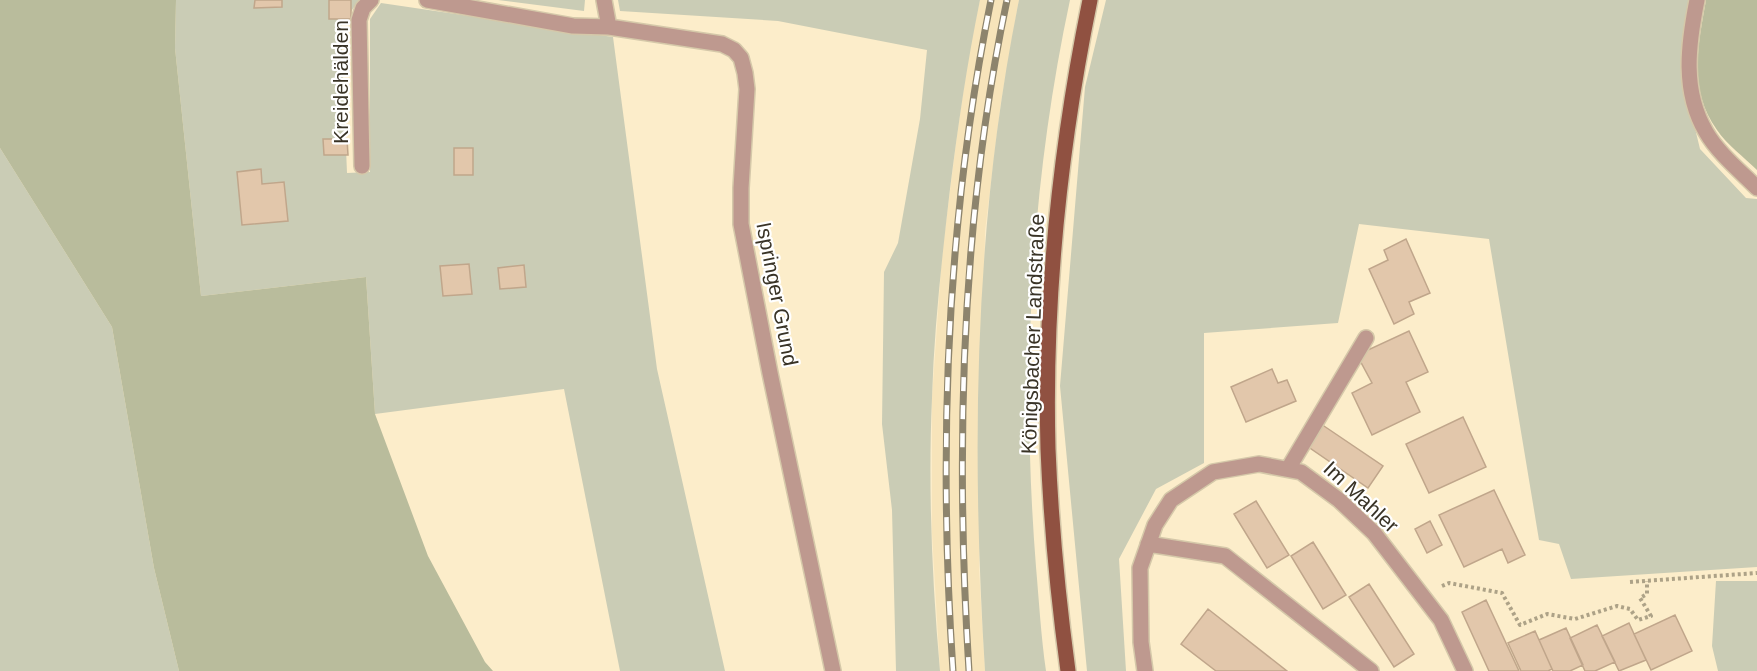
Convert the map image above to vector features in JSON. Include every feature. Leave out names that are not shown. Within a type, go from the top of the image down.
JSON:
[{"type":"main road","name":"Königsbacher Landstraße","points":[[1068,671],[1051,501],[1048,389],[1050,323],[1060,188],[1090,0]]},
{"type":"street","name":"Kreidehälden","points":[[362,166],[359,20],[363,8],[371,0]]},
{"type":"street","points":[[427,0],[573,26],[609,27],[604,0]]},
{"type":"street","points":[[1696,0],[1689,54],[1690,87],[1696,108],[1707,133],[1757,188]]},
{"type":"street","name":"Ispringer Grund","points":[[609,27],[722,44],[734,50],[741,58],[746,73],[747,89],[742,152],[741,224],[833,671]]},
{"type":"street","points":[[1288,469],[1366,338]]},
{"type":"street","name":"Im Mahler","points":[[1145,671],[1141,642],[1140,568],[1155,525],[1171,500],[1213,472],[1259,464],[1301,472],[1339,500],[1374,533],[1441,620],[1465,671]]},
{"type":"street","points":[[1148,544],[1225,556],[1371,671]]},
{"type":"path","points":[[1630,582],[1757,573]]},
{"type":"path","points":[[1421,594],[1449,583],[1502,593],[1520,625],[1546,614],[1575,619],[1617,606],[1630,609],[1638,620],[1651,616],[1641,598],[1647,594],[1647,581]]},
{"type":"shaded area","points":[[980,0],[1019,0],[1001,102],[985,231],[979,569],[985,671],[940,671],[932,533],[932,398],[942,254],[970,46]]},
{"type":"green space","points":[[0,0],[176,0],[175,48],[201,296],[366,277],[375,414],[428,556],[485,662],[493,671],[179,671],[154,568],[112,327],[0,148]]},
{"type":"green space","points":[[176,0],[359,0],[341,26],[347,173],[370,172],[370,19],[381,3],[613,37],[657,369],[725,671],[620,671],[564,389],[375,414],[366,277],[201,296],[175,48]]},
{"type":"green space","points":[[498,0],[585,0],[584,11]]},
{"type":"green space","points":[[618,0],[980,0],[953,165],[941,267],[935,346],[931,500],[940,671],[896,671],[892,510],[882,424],[884,272],[898,243],[920,119],[927,50],[778,21],[620,11]]},
{"type":"green space","points":[[1019,0],[1070,0],[1056,70],[1046,141],[1032,282],[1029,425],[1036,567],[1046,671],[985,671],[978,503],[980,334],[993,167],[1004,83]]},
{"type":"green space","points":[[1106,0],[1691,0],[1693,120],[1700,149],[1746,198],[1757,199],[1757,567],[1571,579],[1559,544],[1539,540],[1489,239],[1359,224],[1338,323],[1204,333],[1204,463],[1156,489],[1119,559],[1126,671],[1087,671],[1060,386],[1085,87]]},
{"type":"green space","points":[[1706,0],[1757,0],[1757,170],[1717,130],[1702,99],[1698,50]]},
{"type":"green space","points":[[0,148],[112,327],[154,568],[179,671],[0,671]]},
{"type":"green space","points":[[1716,581],[1757,581],[1757,671],[1718,671],[1712,646]]},
{"type":"building","points":[[255,0],[282,0],[282,7],[254,8]]},
{"type":"building","points":[[329,0],[351,0],[351,19],[329,19]]},
{"type":"building","points":[[323,139],[347,139],[348,155],[324,155]]},
{"type":"building","points":[[454,148],[473,148],[473,175],[454,175]]},
{"type":"building","points":[[261,169],[262,184],[284,182],[288,221],[242,225],[237,172]]},
{"type":"building","points":[[1406,239],[1430,293],[1409,302],[1414,314],[1394,324],[1369,269],[1388,260],[1384,250]]},
{"type":"building","points":[[469,264],[472,294],[443,296],[440,266]]},
{"type":"building","points":[[524,265],[526,287],[500,289],[498,268]]},
{"type":"building","points":[[1409,331],[1428,372],[1406,382],[1420,412],[1372,435],[1352,393],[1372,383],[1357,355]]},
{"type":"building","points":[[1272,369],[1278,383],[1287,380],[1296,401],[1246,422],[1231,387]]},
{"type":"building","points":[[1463,417],[1486,467],[1429,493],[1406,444]]},
{"type":"building","points":[[1321,424],[1383,466],[1368,488],[1307,446]]},
{"type":"building","points":[[1494,490],[1525,555],[1508,563],[1502,549],[1464,567],[1439,515]]},
{"type":"building","points":[[1256,501],[1289,555],[1267,568],[1234,514]]},
{"type":"building","points":[[1430,521],[1442,545],[1427,553],[1415,529]]},
{"type":"building","points":[[1313,542],[1346,595],[1323,609],[1291,556]]},
{"type":"building","points":[[1369,584],[1414,654],[1394,667],[1349,597]]},
{"type":"building","points":[[1486,600],[1519,671],[1489,671],[1462,612]]},
{"type":"building","points":[[1208,609],[1287,671],[1216,671],[1181,644]]},
{"type":"building","points":[[1675,615],[1692,651],[1651,670],[1634,634]]},
{"type":"building","points":[[1629,623],[1646,660],[1619,671],[1602,636]]},
{"type":"building","points":[[1597,625],[1615,662],[1595,671],[1585,671],[1570,638]]},
{"type":"building","points":[[1566,628],[1583,665],[1570,671],[1553,671],[1539,640]]},
{"type":"building","points":[[1535,631],[1552,669],[1521,671],[1508,643]]},
{"type":"railway","points":[[953,671],[946,503],[950,334],[955,250],[964,167],[991,0]]},
{"type":"railway","points":[[969,671],[963,503],[966,334],[971,250],[980,166],[1007,0]]}]
